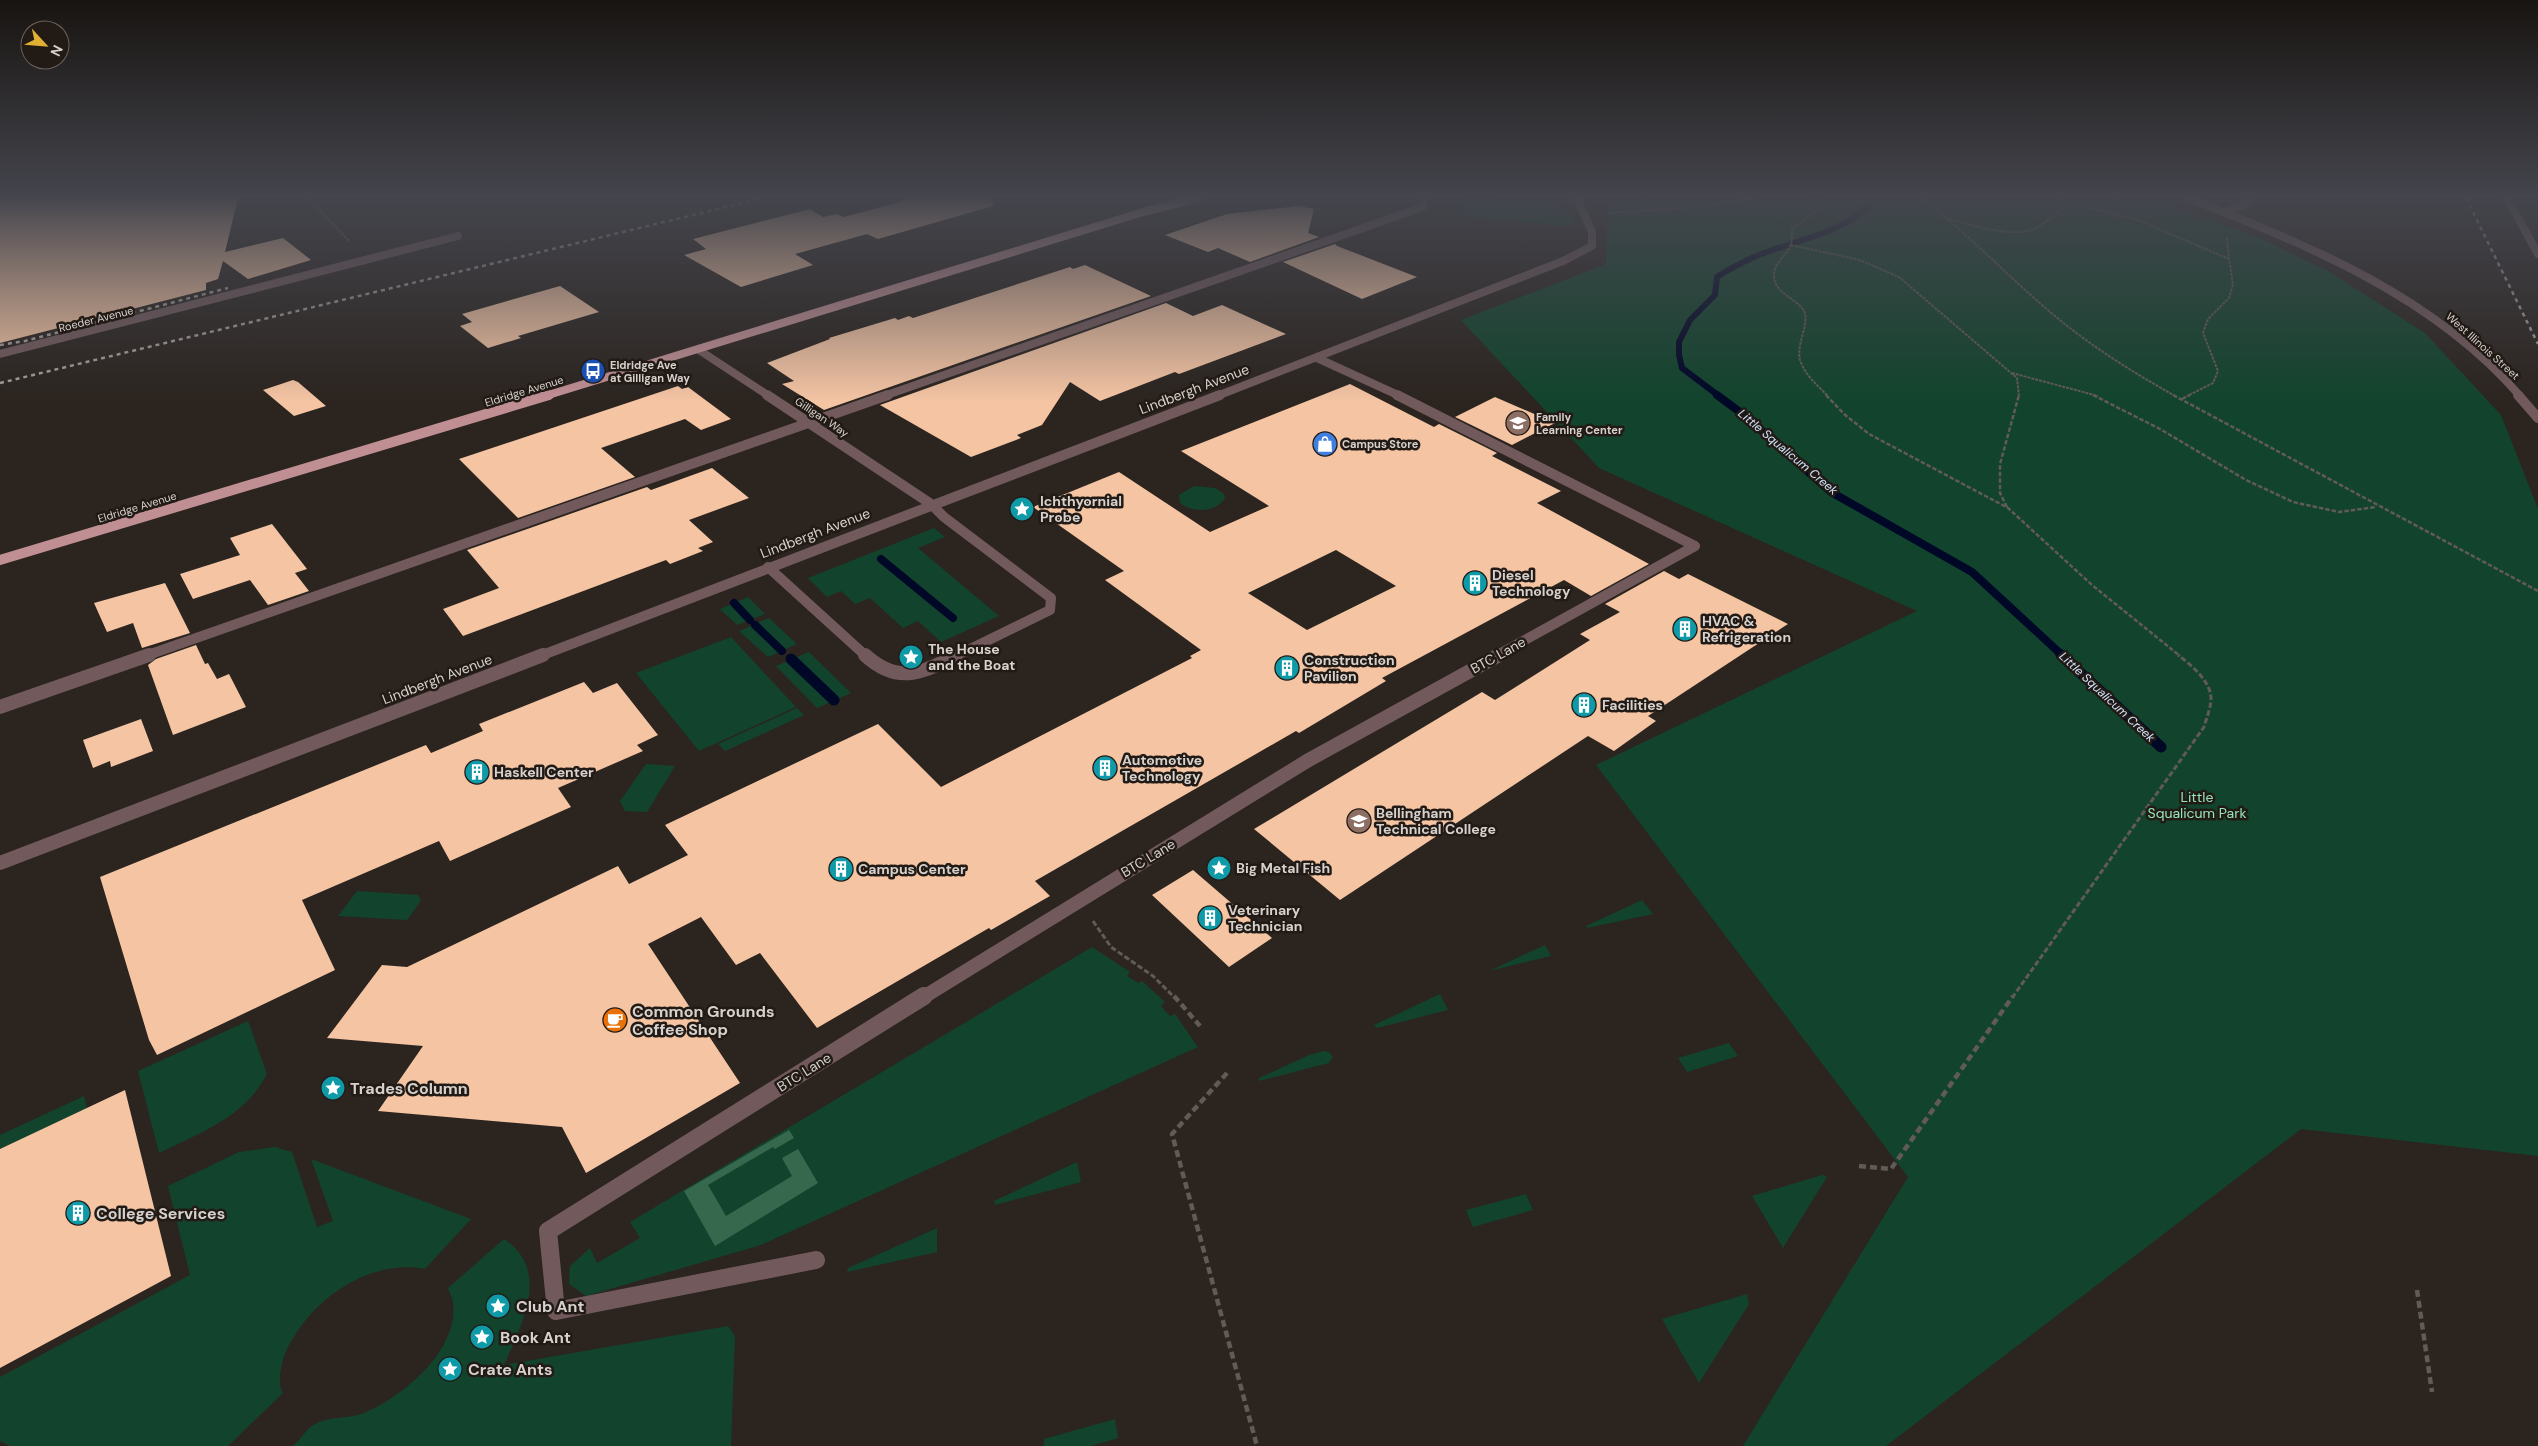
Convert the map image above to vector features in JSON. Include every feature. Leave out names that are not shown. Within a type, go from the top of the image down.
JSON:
[{"type":"main road","name":"Eldridge Avenue","points":[[0,560],[699,350],[971,265]]},
{"type":"street","name":"Roeder Avenue","points":[[3,354],[342,265]]},
{"type":"street","points":[[0,707],[1260,265]]},
{"type":"street","name":"Lindbergh Avenue","points":[[0,863],[931,504],[1317,358],[1552,265]]},
{"type":"street","name":"West Illinois Street","points":[[2345,265],[2375,281],[2438,320],[2520,395],[2538,418]]},
{"type":"street","name":"Gilligan Way","points":[[699,350],[931,504],[944,517],[1051,598],[1050,610],[921,672],[898,673],[875,664],[768,567]]},
{"type":"street","points":[[0,363],[3,354]]},
{"type":"street","name":"BTC Lane","points":[[816,1260],[556,1311],[548,1232],[1078,900],[1307,761],[1695,546],[1406,399],[1317,358]]},
{"type":"path","points":[[1776,265],[1774,275],[1776,284],[1781,291],[1804,311],[1806,320],[1799,343],[1800,359],[1807,374],[1844,414],[1869,434],[2008,508],[2092,585],[2192,666],[2206,684],[2211,699],[2209,715],[2204,727],[2191,747],[1891,1169],[1859,1166]]},
{"type":"path","points":[[1876,265],[1899,277],[2012,372],[2020,384],[2019,395],[2000,464],[2000,493],[2008,508]]},
{"type":"path","points":[[2002,265],[2042,304],[2082,337],[2130,369],[2377,507],[2538,591]]},
{"type":"path","points":[[2182,399],[2213,383],[2218,371],[2204,333],[2208,319],[2229,298],[2233,284],[2230,265]]},
{"type":"path","points":[[2012,372],[2097,396],[2160,429],[2246,480],[2293,502],[2326,511],[2339,512],[2377,507]]},
{"type":"path","points":[[1112,947],[1153,976],[1181,1003],[1200,1026]]},
{"type":"path","points":[[1226,1073],[1172,1134],[1257,1446]]},
{"type":"path","points":[[2416,1290],[2432,1392]]},
{"type":"green space","name":"Little Squalicum Park","points":[[1602,265],[2317,265],[2425,333],[2501,415],[2538,509],[2538,1156],[2301,1129],[1886,1446],[1743,1446],[1908,1177],[1596,765],[1917,611],[1599,468],[1461,320]]},
{"type":"green space","points":[[1194,486],[1215,488],[1224,494],[1225,498],[1216,507],[1210,509],[1191,509],[1180,503],[1179,495]]},
{"type":"green space","points":[[934,528],[945,537],[918,548],[999,616],[941,642],[918,621],[903,628],[870,598],[855,604],[841,591],[827,597],[808,578]]},
{"type":"green space","points":[[748,597],[765,614],[737,625],[720,609]]},
{"type":"green space","points":[[769,618],[797,644],[768,657],[739,631]]},
{"type":"green space","points":[[731,637],[796,707],[699,751],[636,673]]},
{"type":"green space","points":[[809,652],[851,693],[817,708],[776,666]]},
{"type":"green space","points":[[797,708],[804,715],[725,751],[718,744]]},
{"type":"green space","points":[[646,764],[675,766],[647,812],[625,811],[620,801]]},
{"type":"green space","points":[[357,891],[418,895],[421,901],[407,920],[338,916]]},
{"type":"green space","points":[[1642,900],[1653,914],[1587,928],[1586,926]]},
{"type":"green space","points":[[1545,945],[1551,956],[1489,971]]},
{"type":"green space","points":[[1092,947],[1130,972],[1127,976],[1138,983],[1142,981],[1165,1002],[1161,1006],[1170,1016],[1175,1014],[1198,1047],[761,1245],[586,1296],[569,1284],[570,1266],[590,1248],[597,1263],[640,1238],[630,1222]]},
{"type":"green space","points":[[1440,994],[1448,1010],[1377,1028],[1374,1025]]},
{"type":"green space","points":[[248,1021],[267,1074],[258,1089],[234,1113],[205,1131],[159,1153],[138,1071]]},
{"type":"green space","points":[[1729,1043],[1738,1056],[1687,1072],[1678,1058]]},
{"type":"green space","points":[[1324,1051],[1329,1052],[1333,1057],[1329,1063],[1259,1081],[1259,1078],[1309,1055]]},
{"type":"green space","points":[[84,1096],[87,1108],[0,1149],[0,1135]]},
{"type":"green space","points":[[789,1130],[794,1138],[775,1149],[773,1147],[708,1185],[726,1216],[792,1176],[782,1158],[798,1149],[818,1183],[715,1246],[684,1191]]},
{"type":"green space","points":[[275,1147],[292,1152],[317,1227],[333,1221],[311,1159],[471,1219],[425,1269],[403,1267],[381,1270],[341,1288],[323,1302],[294,1337],[284,1356],[280,1380],[283,1393],[228,1446],[10,1446],[0,1441],[0,1377],[190,1275],[168,1186],[239,1152]]},
{"type":"green space","points":[[1077,1162],[1081,1182],[995,1205],[994,1201]]},
{"type":"green space","points":[[1822,1175],[1827,1176],[1783,1248],[1752,1196]]},
{"type":"green space","points":[[1526,1194],[1533,1210],[1473,1227],[1466,1210]]},
{"type":"green space","points":[[937,1228],[937,1252],[847,1272],[848,1268]]},
{"type":"green space","points":[[504,1239],[518,1252],[527,1267],[530,1282],[524,1316],[504,1365],[728,1326],[735,1336],[731,1446],[293,1446],[315,1424],[321,1421],[364,1413],[379,1406],[411,1384],[438,1354],[447,1338],[452,1321],[453,1301],[448,1288]]},
{"type":"green space","points":[[1747,1294],[1749,1304],[1699,1383],[1662,1319]]},
{"type":"green space","points":[[1115,1419],[1118,1438],[1091,1446],[1044,1446],[1044,1439]]},
{"type":"building","points":[[0,265],[222,265],[218,279],[206,283],[206,290],[0,343]]},
{"type":"building","points":[[229,265],[293,265],[248,279]]},
{"type":"building","points":[[703,265],[811,265],[741,287]]},
{"type":"building","points":[[1086,265],[1151,296],[824,410],[782,384],[794,381],[767,363],[829,338],[895,318],[898,320],[909,316],[913,318],[1070,267],[1073,269]]},
{"type":"building","points":[[1290,265],[1387,265],[1417,277],[1362,299]]},
{"type":"building","points":[[560,286],[599,312],[518,336],[521,338],[488,348],[460,326],[472,322],[462,314]]},
{"type":"building","points":[[1166,303],[1193,316],[1222,305],[1286,334],[1179,374],[1175,372],[1100,401],[1070,382],[1042,425],[1017,435],[1021,438],[971,457],[880,405]]},
{"type":"building","points":[[293,380],[298,382],[326,406],[294,416],[263,390]]},
{"type":"building","points":[[1350,384],[1434,427],[1439,424],[1497,453],[1492,456],[1561,491],[1537,503],[1649,564],[1591,596],[1564,580],[1382,678],[1386,681],[1299,733],[1296,731],[1035,881],[1050,896],[991,930],[989,928],[817,1028],[760,953],[736,965],[701,917],[648,944],[740,1083],[586,1173],[562,1127],[378,1111],[423,1046],[327,1038],[382,965],[407,967],[618,866],[629,884],[688,855],[665,825],[878,724],[941,787],[1192,658],[1190,656],[1201,650],[1105,580],[1124,571],[1033,507],[1119,472],[1210,532],[1269,506],[1181,451]],"holes":[[[1336,550],[1396,586],[1307,630],[1248,593]]]},
{"type":"building","points":[[678,386],[682,389],[688,387],[731,419],[701,430],[685,419],[601,448],[635,477],[518,518],[459,459]]},
{"type":"building","points":[[1495,397],[1555,423],[1512,445],[1455,417]]},
{"type":"building","points":[[712,468],[749,498],[689,520],[713,542],[698,548],[703,551],[670,564],[666,560],[463,636],[443,609],[499,588],[467,550],[647,487],[651,490]]},
{"type":"building","points":[[272,524],[307,569],[295,573],[309,591],[268,605],[250,580],[193,599],[180,574],[240,555],[230,538]]},
{"type":"building","points":[[1664,571],[1679,579],[1688,574],[1788,624],[1648,716],[1656,721],[1614,751],[1588,736],[1340,900],[1254,829],[1482,692],[1495,700],[1590,640],[1580,634],[1620,612],[1605,604]]},
{"type":"building","points":[[165,583],[190,633],[142,648],[133,623],[107,632],[94,603]]},
{"type":"building","points":[[196,645],[205,664],[208,663],[217,679],[229,674],[246,707],[173,735],[148,665],[156,659]]},
{"type":"building","points":[[584,682],[593,693],[617,683],[658,735],[637,745],[643,751],[558,788],[571,807],[450,861],[439,841],[302,900],[335,970],[157,1055],[149,1040],[100,877],[426,745],[431,753],[483,731],[479,724]]},
{"type":"building","points":[[141,719],[153,751],[111,767],[110,761],[93,768],[83,740]]},
{"type":"building","name":"Veterinary Technician","points":[[1193,870],[1272,938],[1229,967],[1152,895]]},
{"type":"building","name":"College Services","points":[[125,1090],[171,1276],[0,1368],[0,1149]]},
{"type":"waterway","name":"Little Squalicum Creek","points":[[1719,396],[1682,368],[1679,342],[1690,320],[1715,295],[1717,277],[1736,265]]},
{"type":"waterway","name":"Little Squalicum Creek","points":[[1717,395],[1744,415],[1831,492],[1972,572],[2063,656]]},
{"type":"waterway","points":[[881,559],[953,618]]},
{"type":"waterway","points":[[734,603],[750,620]]},
{"type":"waterway","points":[[755,625],[782,651]]},
{"type":"waterway","name":"Little Squalicum Creek","points":[[2061,655],[2161,747]]},
{"type":"waterway","points":[[791,659],[834,700]]},
{"type":"railway","points":[[0,383],[485,265]]},
{"type":"railway","points":[[2499,265],[2538,344]]},
{"type":"railway","points":[[0,345],[25,341],[228,288]]},
{"type":"place","name":"Eldridge Ave at Gilligan Way","points":[[593,371]]},
{"type":"place","name":"Family Learning Center","points":[[1518,423]]},
{"type":"place","name":"Campus Store","points":[[1325,444]]},
{"type":"place","name":"Ichthyornial Probe","points":[[1022,509]]},
{"type":"place","name":"Diesel Technology","points":[[1475,583]]},
{"type":"place","name":"HVAC & Refrigeration","points":[[1685,629]]},
{"type":"place","name":"The House and the Boat","points":[[911,657]]},
{"type":"place","name":"Construction Pavilion","points":[[1287,668]]},
{"type":"place","name":"Facilities","points":[[1584,705]]},
{"type":"place","name":"Automotive Technology","points":[[1105,768]]},
{"type":"place","name":"Haskell Center","points":[[477,772]]},
{"type":"place","name":"Bellingham Technical College","points":[[1359,821]]},
{"type":"place","name":"Big Metal Fish","points":[[1219,868]]},
{"type":"place","name":"Campus Center","points":[[841,869]]},
{"type":"place","name":"Veterinary Technician","points":[[1210,918]]},
{"type":"place","name":"Common Grounds Coffee Shop","points":[[615,1020]]},
{"type":"place","name":"Trades Column","points":[[333,1088]]},
{"type":"place","name":"College Services","points":[[78,1213]]},
{"type":"place","name":"Club Ant","points":[[498,1306]]},
{"type":"place","name":"Book Ant","points":[[482,1337]]},
{"type":"place","name":"Crate Ants","points":[[450,1369]]}]
